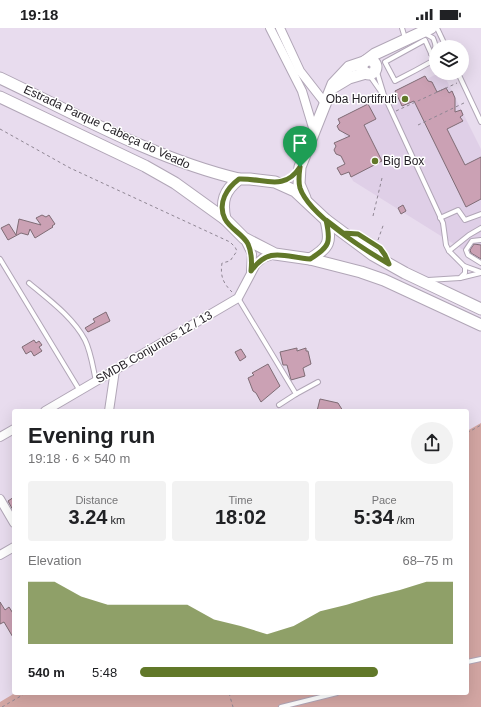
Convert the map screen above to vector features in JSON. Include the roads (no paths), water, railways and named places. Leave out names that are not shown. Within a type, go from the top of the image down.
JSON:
[{"type":"main road","points":[[275,182],[292,178],[300,167],[329,92],[342,81],[372,66],[375,54],[426,30]]},
{"type":"main road","name":"Estrada Parque Cabeça do Veado","points":[[0,78],[162,155],[209,172],[239,179]]},
{"type":"main road","name":"Estrada Parque Cabeça do Veado","points":[[0,97],[145,166],[175,183],[225,219]]},
{"type":"main road","points":[[300,167],[299,184],[307,200]]},
{"type":"main road","points":[[481,309],[389,264],[361,247],[326,220],[307,200],[295,191],[275,182],[239,179],[225,193],[223,201],[225,219],[244,238],[275,254],[310,259],[384,280],[481,325]]},
{"type":"main road","points":[[310,259],[325,249],[328,244],[329,238],[326,220]]},
{"type":"street","points":[[270,28],[302,91],[314,131]]},
{"type":"street","points":[[280,28],[300,71],[325,103]]},
{"type":"street","points":[[244,238],[252,254],[251,271]]},
{"type":"street","points":[[238,298],[251,271],[263,258],[275,254]]},
{"type":"street","name":"SMDB Conjuntos 12 / 13","points":[[48,409],[238,298]]},
{"type":"street","points":[[109,409],[115,370]]},
{"type":"street","points":[[0,437],[12,430]]},
{"type":"street","points":[[0,499],[12,520]]},
{"type":"street","points":[[0,555],[12,548]]},
{"type":"lane","points":[[402,28],[406,40]]},
{"type":"lane","points":[[437,28],[443,40]]},
{"type":"lane","points":[[426,30],[434,40]]},
{"type":"lane","points":[[372,66],[425,40],[429,49]]},
{"type":"lane","points":[[372,66],[395,81],[429,63]]},
{"type":"lane","points":[[372,66],[444,226],[448,251],[465,267],[466,271],[460,278]]},
{"type":"lane","points":[[372,66],[384,95]]},
{"type":"lane","points":[[462,80],[481,122]]},
{"type":"lane","points":[[440,218],[458,210],[465,220],[481,214]]},
{"type":"lane","points":[[448,251],[481,228]]},
{"type":"lane","points":[[481,240],[472,241],[466,250],[468,255],[481,263]]},
{"type":"lane","points":[[0,259],[80,391]]},
{"type":"lane","points":[[462,265],[481,272]]},
{"type":"lane","points":[[422,281],[460,278],[481,272]]},
{"type":"lane","points":[[29,283],[59,309],[80,332],[88,346],[96,381]]},
{"type":"lane","points":[[238,298],[296,394]]},
{"type":"lane","points":[[279,405],[318,382]]},
{"type":"lane","points":[[469,662],[481,659]]},
{"type":"lane","points":[[282,707],[329,695]]},
{"type":"place","name":"Oba Hortifruti","points":[[405,99]]},
{"type":"place","name":"Big Box","points":[[375,161]]}]
